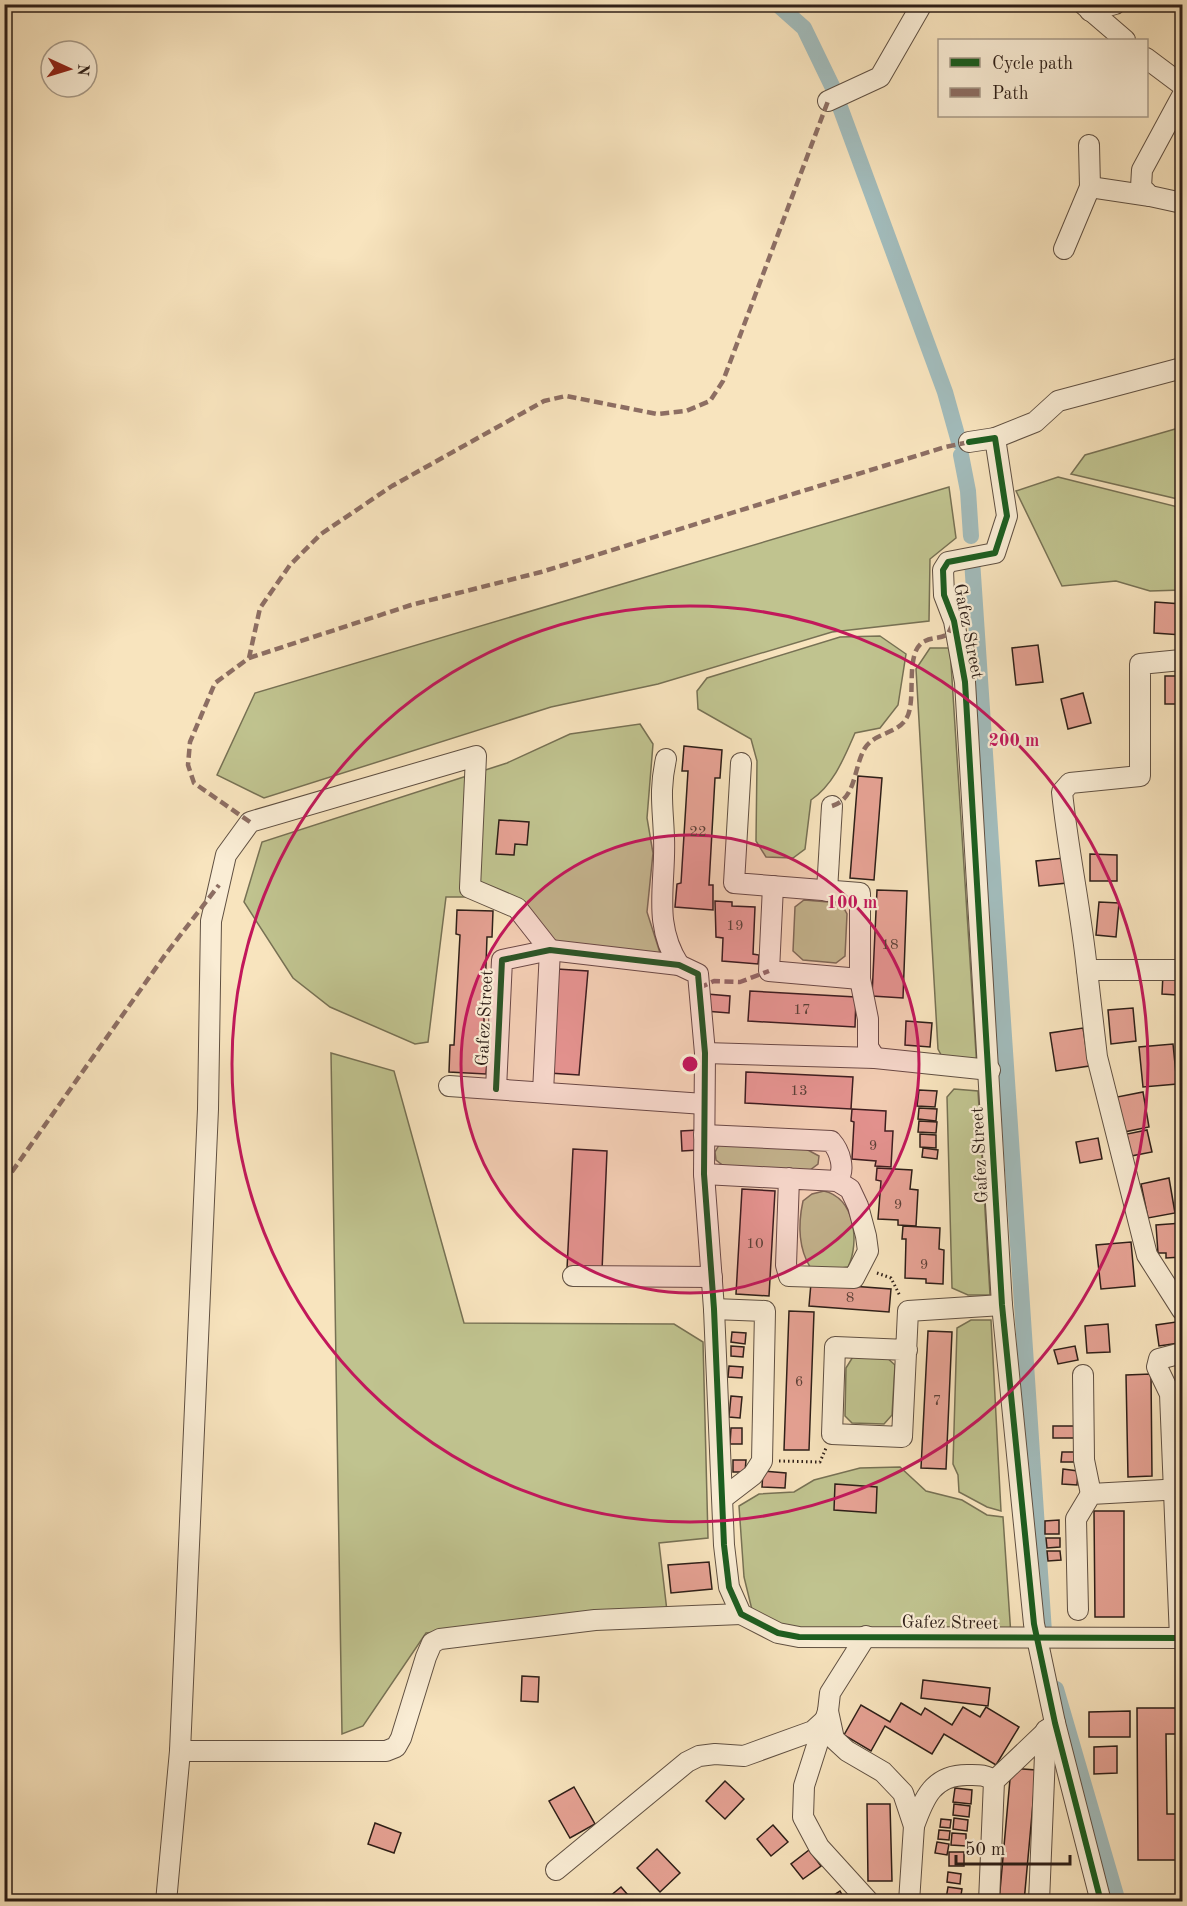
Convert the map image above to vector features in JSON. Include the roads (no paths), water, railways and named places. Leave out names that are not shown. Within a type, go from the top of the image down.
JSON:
[{"type":"street","points":[[828,101],[849,93],[880,76],[922,4]]},
{"type":"street","points":[[1087,8],[1115,4]]},
{"type":"street","points":[[1087,8],[1124,39]]},
{"type":"street","points":[[1148,60],[1182,85]]},
{"type":"street","points":[[1150,196],[1141,187],[1142,170],[1182,96]]},
{"type":"street","points":[[1064,249],[1090,187],[1089,144]]},
{"type":"street","points":[[1090,187],[1182,203]]},
{"type":"street","points":[[969,442],[995,438],[1035,422],[1058,401],[1182,368]]},
{"type":"street","name":"Gafez Street","points":[[741,1614],[778,1633],[799,1637],[1038,1639],[1034,1624],[1002,1305],[990,1070],[965,682],[954,621],[944,595],[943,570],[948,562],[995,552],[1007,516],[995,438]]},
{"type":"street","points":[[1181,660],[1140,664],[1140,776],[1070,783],[1062,792],[1066,835],[1081,906],[1097,1057],[1147,1255],[1182,1310]]},
{"type":"street","points":[[166,1902],[180,1751],[208,1121],[211,921],[226,855],[250,822],[476,756],[470,888],[518,908],[550,950],[543,1092]]},
{"type":"street","points":[[180,1751],[282,1749],[386,1751],[396,1747],[401,1738],[426,1657],[432,1643],[440,1639],[595,1620],[741,1614],[729,1587],[724,1545],[714,1309],[705,1173],[705,1053],[698,974],[679,965],[667,947],[662,912],[664,840],[660,788],[666,759]]},
{"type":"street","points":[[741,763],[734,883],[860,893],[860,979],[868,1019],[868,1047],[875,1058]]},
{"type":"street","points":[[827,891],[832,806]]},
{"type":"street","points":[[773,886],[769,971],[860,979]]},
{"type":"street","name":"Gafez Street","points":[[496,1089],[502,960],[550,950],[679,965]]},
{"type":"street","points":[[1087,970],[1182,970]]},
{"type":"street","points":[[705,1053],[875,1058],[990,1070]]},
{"type":"street","points":[[448,1086],[704,1104]]},
{"type":"street","points":[[704,1135],[831,1141],[836,1147],[841,1165],[842,1175],[837,1181]]},
{"type":"street","points":[[705,1173],[789,1178],[837,1181],[850,1189],[858,1206],[868,1251],[854,1278],[789,1276],[786,1265],[789,1178]]},
{"type":"street","points":[[573,1276],[712,1277]]},
{"type":"street","points":[[907,1350],[835,1347],[832,1434],[902,1437],[907,1350],[908,1311],[1002,1305]]},
{"type":"street","points":[[714,1309],[765,1311],[762,1461],[753,1475],[723,1498]]},
{"type":"street","points":[[1101,1902],[1051,1726],[1038,1639],[1181,1638],[1178,1489],[1170,1394],[1157,1367],[1159,1359],[1182,1353]]},
{"type":"street","points":[[1078,1610],[1076,1519],[1090,1494],[1084,1460],[1083,1375]]},
{"type":"street","points":[[1090,1494],[1178,1489]]},
{"type":"street","points":[[866,1636],[830,1693],[826,1716],[804,1786],[803,1817],[819,1846],[869,1902]]},
{"type":"street","points":[[826,1716],[834,1739],[847,1751],[883,1772],[903,1793],[914,1826]]},
{"type":"street","points":[[556,1870],[687,1762],[699,1756],[715,1754],[744,1756],[807,1734],[826,1716]]},
{"type":"street","points":[[989,1902],[994,1781],[1051,1726]]},
{"type":"street","points":[[1040,1902],[1051,1726]]},
{"type":"street","points":[[909,1902],[914,1826],[922,1803],[935,1786],[951,1775],[988,1776],[994,1781]]},
{"type":"waterway","points":[[777,4],[804,28],[833,88],[945,392],[959,442]]},
{"type":"waterway","points":[[961,455],[968,491],[971,536]]},
{"type":"waterway","points":[[972,560],[1044,1632]]},
{"type":"waterway","points":[[1056,1689],[1118,1902]]}]
